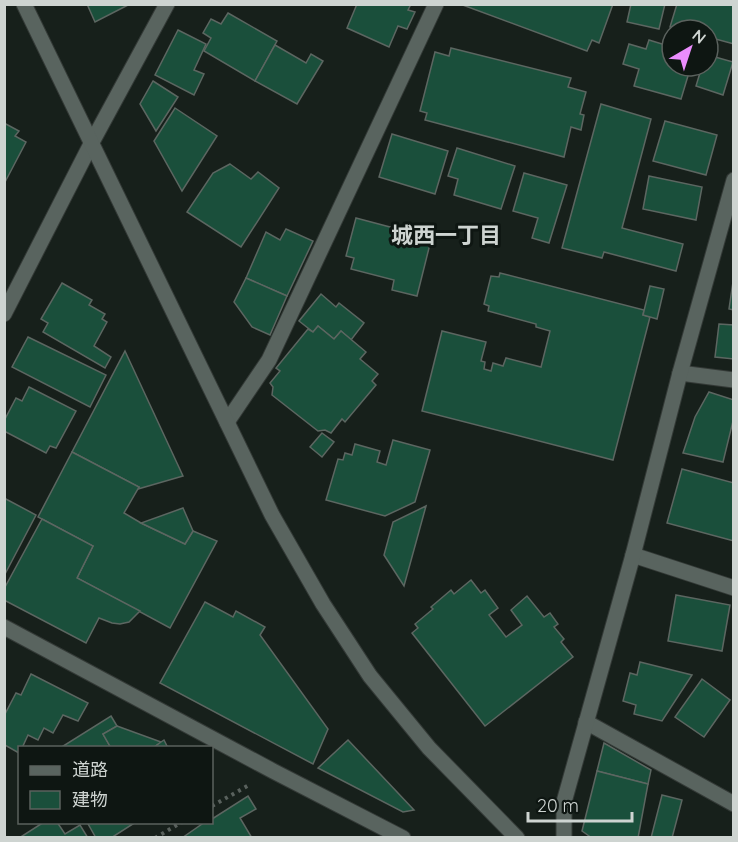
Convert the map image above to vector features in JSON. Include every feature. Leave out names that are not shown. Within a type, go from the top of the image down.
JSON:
[{"type":"street","points":[[24,4],[272,515],[323,604],[370,676],[429,748],[517,837]]},
{"type":"street","points":[[4,314],[91,144],[167,4]]},
{"type":"street","points":[[227,422],[269,360],[436,4]]},
{"type":"street","points":[[564,837],[564,802],[734,180]]},
{"type":"street","points":[[680,373],[734,380]]},
{"type":"street","points":[[633,555],[734,588]]},
{"type":"street","points":[[4,627],[273,771],[403,837]]},
{"type":"street","points":[[586,722],[734,804]]},
{"type":"path","points":[[213,805],[273,771]]},
{"type":"path","points":[[155,837],[178,824]]},
{"type":"building","points":[[87,4],[130,4],[95,22]]},
{"type":"building","points":[[357,4],[411,4],[408,10],[415,12],[407,29],[398,26],[389,47],[347,28]]},
{"type":"building","points":[[460,4],[613,4],[599,43],[592,40],[587,51]]},
{"type":"building","points":[[631,4],[665,4],[659,29],[627,22]]},
{"type":"building","points":[[677,4],[734,4],[734,44],[720,40],[720,18],[673,18]]},
{"type":"building","points":[[228,13],[277,41],[255,81],[204,51],[211,38],[203,33],[211,19],[221,24]]},
{"type":"building","points":[[178,30],[206,44],[194,70],[204,74],[194,95],[155,75]]},
{"type":"building","points":[[649,40],[660,43],[660,78],[687,78],[681,99],[634,86],[639,69],[623,64],[629,44],[646,49]]},
{"type":"building","points":[[275,45],[306,63],[311,54],[323,61],[297,104],[255,81]]},
{"type":"building","points":[[451,48],[571,78],[568,87],[586,92],[580,114],[584,115],[581,130],[571,127],[564,157],[425,120],[427,113],[420,111],[435,52],[449,56]]},
{"type":"building","points":[[720,58],[733,62],[723,95],[696,86],[698,78],[720,78]]},
{"type":"building","points":[[153,81],[178,97],[156,131],[140,104]]},
{"type":"building","points":[[601,104],[651,119],[622,228],[683,244],[676,271],[604,252],[602,258],[562,248]]},
{"type":"building","points":[[175,108],[217,136],[182,191],[154,141]]},
{"type":"building","points":[[665,121],[717,135],[706,175],[653,161]]},
{"type":"building","points":[[4,123],[19,131],[15,136],[26,142],[4,184]]},
{"type":"building","points":[[392,134],[448,151],[435,194],[379,177]]},
{"type":"building","points":[[457,148],[515,166],[501,209],[454,195],[458,179],[448,176]]},
{"type":"building","points":[[230,164],[251,179],[258,172],[279,188],[241,247],[187,212],[213,173]]},
{"type":"building","points":[[524,173],[567,185],[549,243],[532,238],[538,218],[513,211]]},
{"type":"building","points":[[649,176],[702,187],[696,220],[643,209]]},
{"type":"building","points":[[356,218],[409,232],[411,224],[430,229],[432,236],[417,296],[392,290],[394,280],[351,269],[354,258],[346,256]]},
{"type":"building","points":[[286,229],[313,241],[287,296],[246,278],[266,232],[280,240]]},
{"type":"building","points":[[500,273],[644,310],[643,315],[650,317],[613,460],[422,411],[442,331],[486,342],[481,361],[485,362],[484,369],[491,371],[493,363],[503,366],[506,358],[541,367],[550,331],[536,327],[536,324],[488,311],[489,306],[484,304],[491,276],[499,277]]},
{"type":"building","points":[[246,278],[287,296],[270,335],[252,327],[234,302]]},
{"type":"building","points":[[734,282],[734,310],[729,309]]},
{"type":"building","points":[[62,283],[92,300],[89,305],[105,314],[102,319],[107,322],[94,346],[111,357],[105,368],[43,332],[48,323],[41,319]]},
{"type":"building","points":[[650,286],[664,289],[657,319],[643,315]]},
{"type":"building","points":[[321,294],[336,307],[339,303],[364,323],[351,340],[341,331],[334,339],[318,326],[313,332],[299,321]]},
{"type":"building","points":[[719,324],[734,325],[734,359],[715,357]]},
{"type":"building","points":[[318,326],[334,339],[341,331],[366,352],[360,359],[378,374],[372,381],[376,385],[345,422],[342,419],[331,433],[325,430],[318,431],[272,395],[273,387],[270,383],[280,371],[276,368],[308,329],[313,332]]},
{"type":"building","points":[[28,337],[106,375],[90,407],[12,367]]},
{"type":"building","points":[[125,351],[183,476],[138,489],[139,487],[72,452]]},
{"type":"building","points":[[29,387],[76,411],[56,448],[50,446],[46,453],[4,431],[4,421],[16,398],[22,401]]},
{"type":"building","points":[[709,392],[734,400],[734,417],[723,462],[683,453],[695,417]]},
{"type":"building","points":[[322,433],[334,442],[322,457],[310,447]]},
{"type":"building","points":[[393,440],[430,450],[415,502],[385,516],[326,500],[338,459],[343,460],[345,453],[352,455],[355,444],[380,451],[377,462],[386,465]]},
{"type":"building","points":[[72,452],[139,487],[124,513],[185,544],[193,531],[217,541],[170,628],[77,578],[93,546],[38,517]]},
{"type":"building","points":[[682,469],[734,483],[734,541],[667,523]]},
{"type":"building","points":[[4,498],[36,515],[4,576]]},
{"type":"building","points":[[426,506],[404,586],[384,555],[393,522]]},
{"type":"building","points":[[183,508],[193,531],[185,544],[141,523]]},
{"type":"building","points":[[42,519],[93,546],[77,578],[140,611],[129,622],[112,623],[99,618],[86,643],[4,600],[4,589]]},
{"type":"building","points":[[471,580],[481,593],[485,590],[498,608],[489,615],[506,637],[522,625],[511,610],[527,596],[544,617],[550,613],[558,624],[554,627],[564,639],[561,642],[573,657],[485,726],[412,633],[418,628],[415,624],[433,609],[431,607],[451,590],[454,594]]},
{"type":"building","points":[[676,595],[730,605],[722,651],[668,641]]},
{"type":"building","points":[[205,602],[233,617],[236,611],[265,627],[260,635],[328,729],[313,764],[160,683]]},
{"type":"building","points":[[640,662],[692,675],[662,721],[634,714],[636,705],[623,701],[630,673],[637,675]]},
{"type":"building","points":[[31,674],[88,703],[78,721],[63,715],[53,733],[44,728],[38,740],[28,735],[23,746],[18,746],[18,752],[5,745],[4,747],[4,716],[16,693],[21,695]]},
{"type":"building","points":[[702,679],[730,700],[704,737],[675,717]]},
{"type":"building","points":[[111,716],[117,726],[103,734],[110,746],[63,746]]},
{"type":"building","points":[[117,726],[161,742],[156,746],[110,746],[103,734]]},
{"type":"building","points":[[164,740],[167,746],[156,746]]},
{"type":"building","points":[[348,740],[414,810],[403,812],[318,768]]},
{"type":"building","points":[[604,743],[651,770],[648,784],[597,771]]},
{"type":"building","points":[[597,771],[648,784],[638,838],[592,838],[582,831]]},
{"type":"building","points":[[662,795],[682,800],[672,838],[651,838]]},
{"type":"building","points":[[248,796],[256,809],[240,818],[252,838],[182,838],[202,824],[213,824],[213,818]]},
{"type":"building","points":[[41,824],[58,824],[65,834],[80,825],[88,838],[19,838]]},
{"type":"building","points":[[88,824],[133,824],[111,838],[96,838]]},
{"type":"district","name":"城西一丁目","points":[[446,235]]}]
